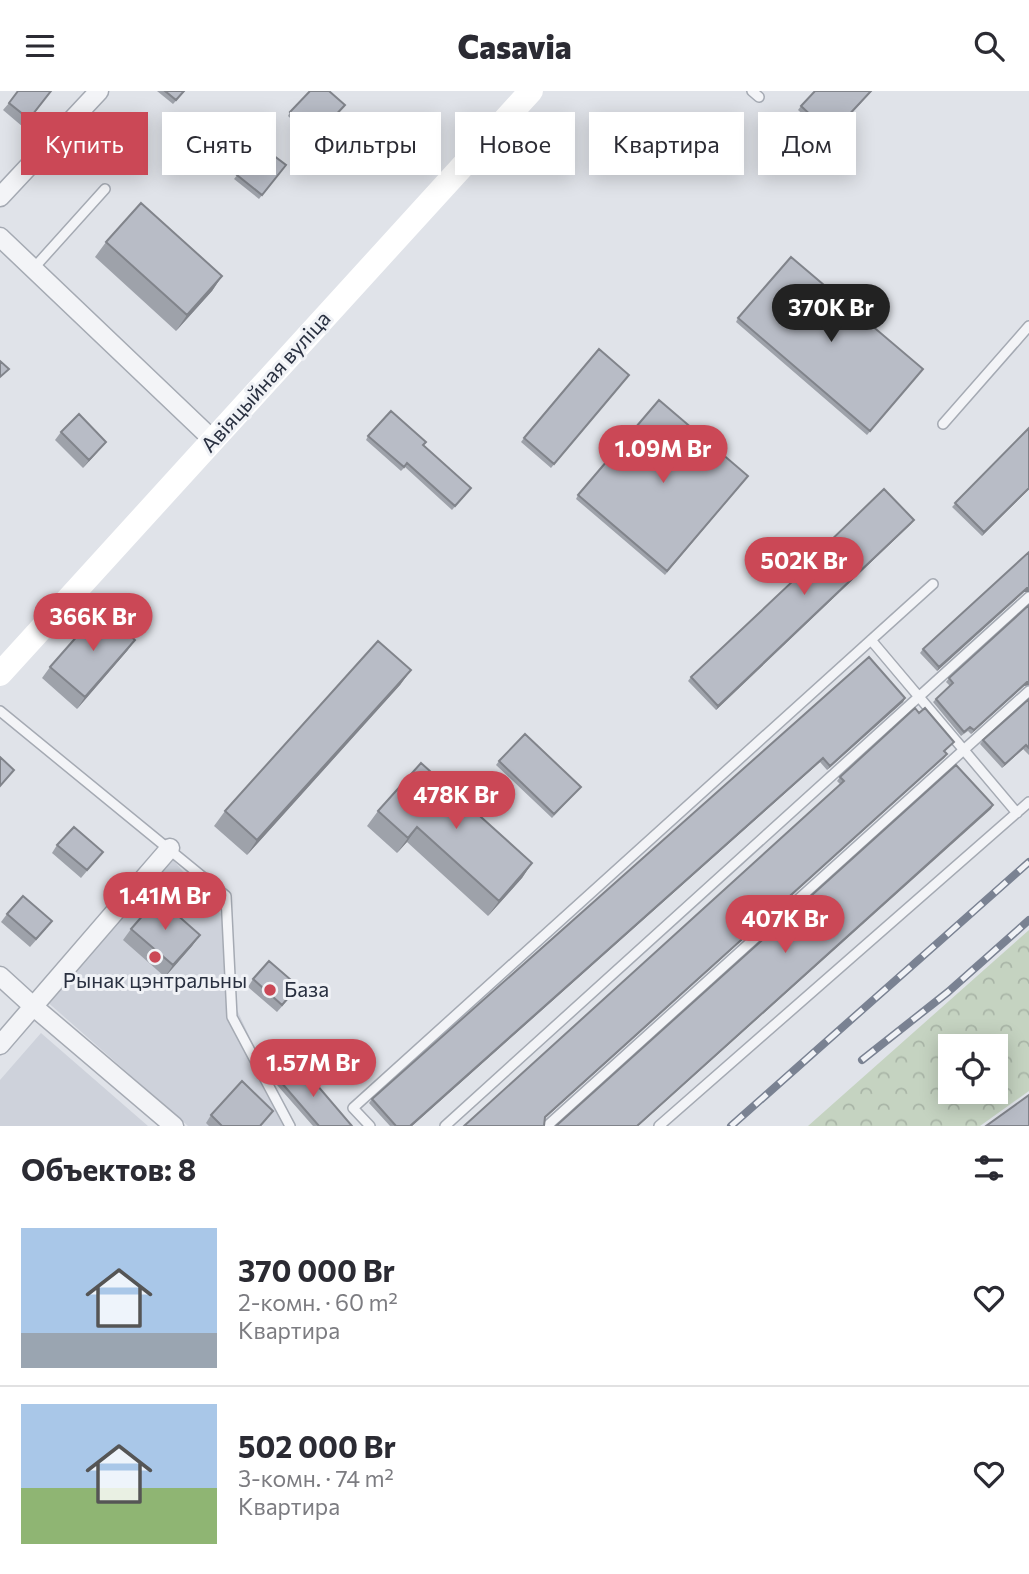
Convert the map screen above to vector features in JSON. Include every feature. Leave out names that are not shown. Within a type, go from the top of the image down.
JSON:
[{"type":"street","points":[[0,197],[99,91]]},
{"type":"street","name":"Авіяцыйная вуліца","points":[[0,674],[531,91]]},
{"type":"street","points":[[0,237],[213,440]]},
{"type":"street","points":[[0,1045],[170,848]]},
{"type":"street","points":[[0,976],[174,1126]]},
{"type":"lane","points":[[33,269],[105,189]]},
{"type":"lane","points":[[943,424],[1029,326]]},
{"type":"lane","points":[[370,1126],[353,1108],[933,584]]},
{"type":"lane","points":[[445,1126],[1029,597]]},
{"type":"lane","points":[[871,640],[1017,813]]},
{"type":"lane","points":[[547,1126],[1029,691]]},
{"type":"lane","points":[[0,711],[226,896],[232,1017],[290,1126]]},
{"type":"lane","points":[[659,1126],[1029,802]]},
{"type":"shaded area","name":"Рынак цэнтральны","points":[[173,860],[221,914],[232,999],[291,1126],[188,1126],[44,999]]},
{"type":"shaded area","name":"Рынак цэнтральны","points":[[41,1033],[148,1126],[0,1126],[0,1080]]},
{"type":"green space","points":[[1029,930],[1029,1091],[980,1126],[808,1126]]},
{"type":"building","points":[[18,91],[51,91],[34,112],[21,113],[9,103]]},
{"type":"building","points":[[165,91],[184,91],[176,100]]},
{"type":"building","points":[[310,91],[329,91],[345,105],[338,112],[290,112]]},
{"type":"building","points":[[815,91],[871,91],[851,112],[807,112],[801,106]]},
{"type":"building","points":[[276,157],[286,165],[262,195],[237,175],[276,175]]},
{"type":"building","points":[[141,203],[222,276],[187,315],[106,242]]},
{"type":"building","points":[[791,257],[923,369],[870,431],[738,318]]},
{"type":"building","points":[[599,349],[629,375],[554,464],[524,438]]},
{"type":"building","points":[[0,361],[9,369],[0,377]]},
{"type":"building","points":[[659,400],[748,476],[667,571],[578,495]]},
{"type":"building","points":[[391,411],[426,442],[423,445],[471,488],[455,506],[407,463],[404,467],[368,436]]},
{"type":"building","points":[[79,414],[106,442],[89,460],[61,432]]},
{"type":"building","points":[[1029,428],[1029,488],[984,532],[955,503]]},
{"type":"building","points":[[884,489],[914,520],[718,706],[691,677],[828,548],[825,546]]},
{"type":"building","points":[[1029,552],[1029,588],[939,667],[923,649]]},
{"type":"building","points":[[1029,605],[1029,682],[974,730],[970,727],[964,732],[936,699],[953,683],[949,678]]},
{"type":"building","points":[[101,609],[135,640],[85,697],[50,667]]},
{"type":"building","points":[[378,641],[411,670],[257,840],[225,811]]},
{"type":"building","points":[[869,657],[905,698],[830,766],[823,758],[410,1126],[396,1126],[372,1099]]},
{"type":"building","points":[[1029,699],[1029,748],[1026,745],[1005,764],[983,740]]},
{"type":"building","points":[[915,708],[919,713],[925,708],[954,742],[944,751],[947,754],[545,1117],[544,1126],[464,1126],[844,781],[840,777]]},
{"type":"building","points":[[525,734],[581,787],[554,814],[499,761]]},
{"type":"building","points":[[0,757],[14,770],[0,786]]},
{"type":"building","points":[[421,763],[532,863],[499,901],[417,827],[408,838],[378,811]]},
{"type":"building","points":[[956,765],[993,805],[637,1126],[556,1126]]},
{"type":"building","points":[[74,827],[103,852],[87,870],[57,845]]},
{"type":"building","points":[[23,896],[52,921],[36,939],[7,914]]},
{"type":"building","points":[[158,898],[200,935],[173,965],[131,929]]},
{"type":"building","points":[[269,961],[298,986],[282,1005],[253,979]]},
{"type":"building","points":[[299,1064],[352,1126],[319,1126],[280,1081]]},
{"type":"building","points":[[242,1081],[273,1111],[260,1126],[222,1126],[211,1115]]},
{"type":"building","points":[[1029,1095],[1029,1126],[986,1126]]},
{"type":"railway","points":[[731,1126],[1029,862]]},
{"type":"railway","points":[[862,1060],[948,992],[1029,920]]},
{"type":"place","name":"Рынак цэнтральны","points":[[155,957]]},
{"type":"place","name":"База","points":[[270,990]]}]
